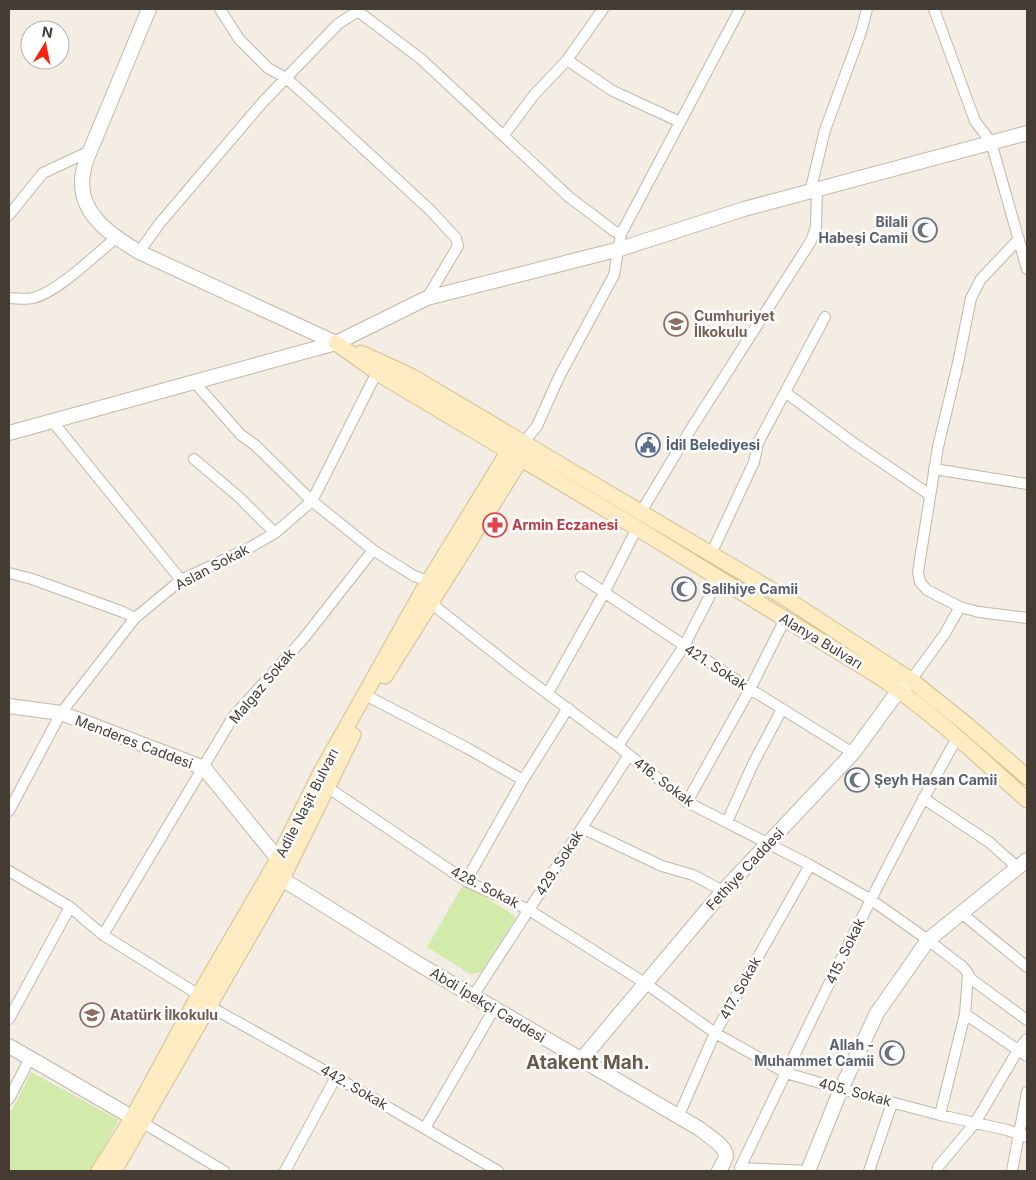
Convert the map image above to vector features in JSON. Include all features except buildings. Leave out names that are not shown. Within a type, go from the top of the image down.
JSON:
[{"type":"main road","name":"Alanya Bulvarı","points":[[336,343],[411,376],[782,596],[911,680],[966,724],[1027,777]]},
{"type":"main road","name":"Alanya Bulvarı","points":[[336,343],[377,372],[637,528],[899,690],[1027,800]]},
{"type":"main road","name":"Adile Naşit Bulvarı","points":[[114,1171],[138,1120],[204,1000],[320,774],[430,591],[514,455],[524,442]]},
{"type":"main road","name":"Adile Naşit Bulvarı","points":[[204,1000],[282,879],[372,698],[430,591]]},
{"type":"main road","name":"Adile Naşit Bulvarı","points":[[99,1171],[138,1120]]},
{"type":"street","points":[[149,9],[82,172],[82,188],[85,203],[93,218],[116,238],[139,252],[336,343]]},
{"type":"street","points":[[220,9],[239,39],[268,68],[286,78],[430,210],[456,238],[458,246],[426,298]]},
{"type":"street","points":[[504,135],[534,95],[567,60],[603,9]]},
{"type":"street","points":[[524,442],[538,426],[559,377],[614,275],[622,234],[740,9]]},
{"type":"street","points":[[641,512],[689,432],[811,241],[816,228],[814,191],[825,130],[861,32],[867,9]]},
{"type":"street","points":[[934,9],[975,121],[992,142],[1027,264]]},
{"type":"street","points":[[139,252],[173,208],[262,103],[338,24],[358,10],[421,59],[569,197],[614,231],[622,234]]},
{"type":"street","points":[[567,60],[613,91],[680,122]]},
{"type":"street","points":[[9,433],[336,343],[426,298],[620,249],[744,209],[1027,132]]},
{"type":"street","points":[[9,215],[43,173],[90,151]]},
{"type":"street","points":[[9,298],[34,298],[46,293],[68,278],[116,238]]},
{"type":"street","points":[[1019,239],[981,279],[971,298],[934,469],[918,572],[920,582],[927,590],[960,608],[1027,618]]},
{"type":"street","points":[[711,554],[754,462],[758,443],[825,317]]},
{"type":"street","name":"Aslan Sokak","points":[[9,811],[61,713],[135,618],[181,580],[249,548],[275,533],[312,501],[377,372]]},
{"type":"street","name":"416. Sokak","points":[[195,383],[241,435],[312,501],[373,550],[414,576],[516,671],[618,746],[687,802],[810,865],[870,899],[928,940],[963,967],[971,979],[1027,1020]]},
{"type":"street","points":[[785,392],[856,444],[930,494]]},
{"type":"street","points":[[52,421],[181,580]]},
{"type":"street","points":[[194,459],[240,498],[275,533]]},
{"type":"street","points":[[934,469],[1027,484]]},
{"type":"street","points":[[548,693],[604,593],[637,528]]},
{"type":"street","name":"Malgaz Sokak","points":[[103,935],[233,718],[304,638],[373,550]]},
{"type":"street","points":[[9,572],[123,612],[135,618]]},
{"type":"street","name":"421. Sokak","points":[[580,578],[750,689],[853,753]]},
{"type":"street","points":[[618,746],[684,646],[719,578]]},
{"type":"street","points":[[911,680],[944,635],[960,608]]},
{"type":"street","points":[[687,802],[750,689],[784,619]]},
{"type":"street","name":"Fethiye Caddesi","points":[[581,1060],[722,891],[853,753],[899,690],[911,680]]},
{"type":"street","points":[[372,698],[523,780]]},
{"type":"street","name":"Menderes Caddesi","points":[[9,706],[61,713],[204,768],[278,859]]},
{"type":"street","points":[[466,881],[523,780],[568,708]]},
{"type":"street","points":[[727,822],[782,709]]},
{"type":"street","name":"415. Sokak","points":[[742,1170],[786,1073],[870,899],[957,738]]},
{"type":"street","name":"429. Sokak","points":[[474,996],[629,755]]},
{"type":"street","name":"428. Sokak","points":[[327,786],[466,881],[529,910],[645,984]]},
{"type":"street","points":[[726,1153],[742,1170],[809,1171],[841,1089],[877,1013],[928,940],[960,912],[1022,864],[923,798]]},
{"type":"street","points":[[582,828],[662,866],[693,875],[722,891]]},
{"type":"street","name":"417. Sokak","points":[[679,1115],[715,1033],[810,865]]},
{"type":"street","name":"442. Sokak","points":[[9,871],[70,907],[103,935],[204,1000],[494,1170]]},
{"type":"street","name":"Abdi İpekçi Caddesi","points":[[282,879],[494,1009],[679,1115],[700,1129],[723,1148],[726,1153]]},
{"type":"street","points":[[9,1020],[70,907]]},
{"type":"street","points":[[960,912],[1027,968]]},
{"type":"street","points":[[940,1116],[965,1014],[968,974]]},
{"type":"street","name":"405. Sokak","points":[[645,984],[715,1033],[786,1073],[940,1116],[1007,1130],[1023,1136]]},
{"type":"street","points":[[424,1128],[494,1009]]},
{"type":"street","points":[[965,1014],[1027,1056]]},
{"type":"street","points":[[937,1171],[938,1167],[975,1123],[1018,1050],[1027,1039]]},
{"type":"street","points":[[9,1046],[224,1171]]},
{"type":"street","points":[[9,1099],[30,1058]]},
{"type":"street","points":[[285,1171],[336,1077]]},
{"type":"street","points":[[1012,1171],[1023,1136],[1027,1092]]},
{"type":"street","points":[[869,1171],[892,1103]]},
{"type":"street","points":[[719,1171],[726,1153]]},
{"type":"green space","points":[[464,883],[516,917],[481,972],[470,974],[427,947]]},
{"type":"green space","points":[[31,1072],[119,1120],[90,1171],[9,1171],[9,1116]]},
{"type":"place","name":"Bilali Habeşi Camii","points":[[925,230]]},
{"type":"place","name":"Cumhuriyet İlkokulu","points":[[676,324]]},
{"type":"place","name":"İdil Belediyesi","points":[[648,445]]},
{"type":"place","name":"Armin Eczanesi","points":[[495,525]]},
{"type":"place","name":"Salihiye Camii","points":[[684,589]]},
{"type":"place","name":"Şeyh Hasan Camii","points":[[857,780]]},
{"type":"place","name":"Atatürk İlkokulu","points":[[92,1015]]},
{"type":"place","name":"Allah - Muhammet Camii","points":[[892,1053]]},
{"type":"district","name":"Atakent Mah.","points":[[588,1062]]}]
